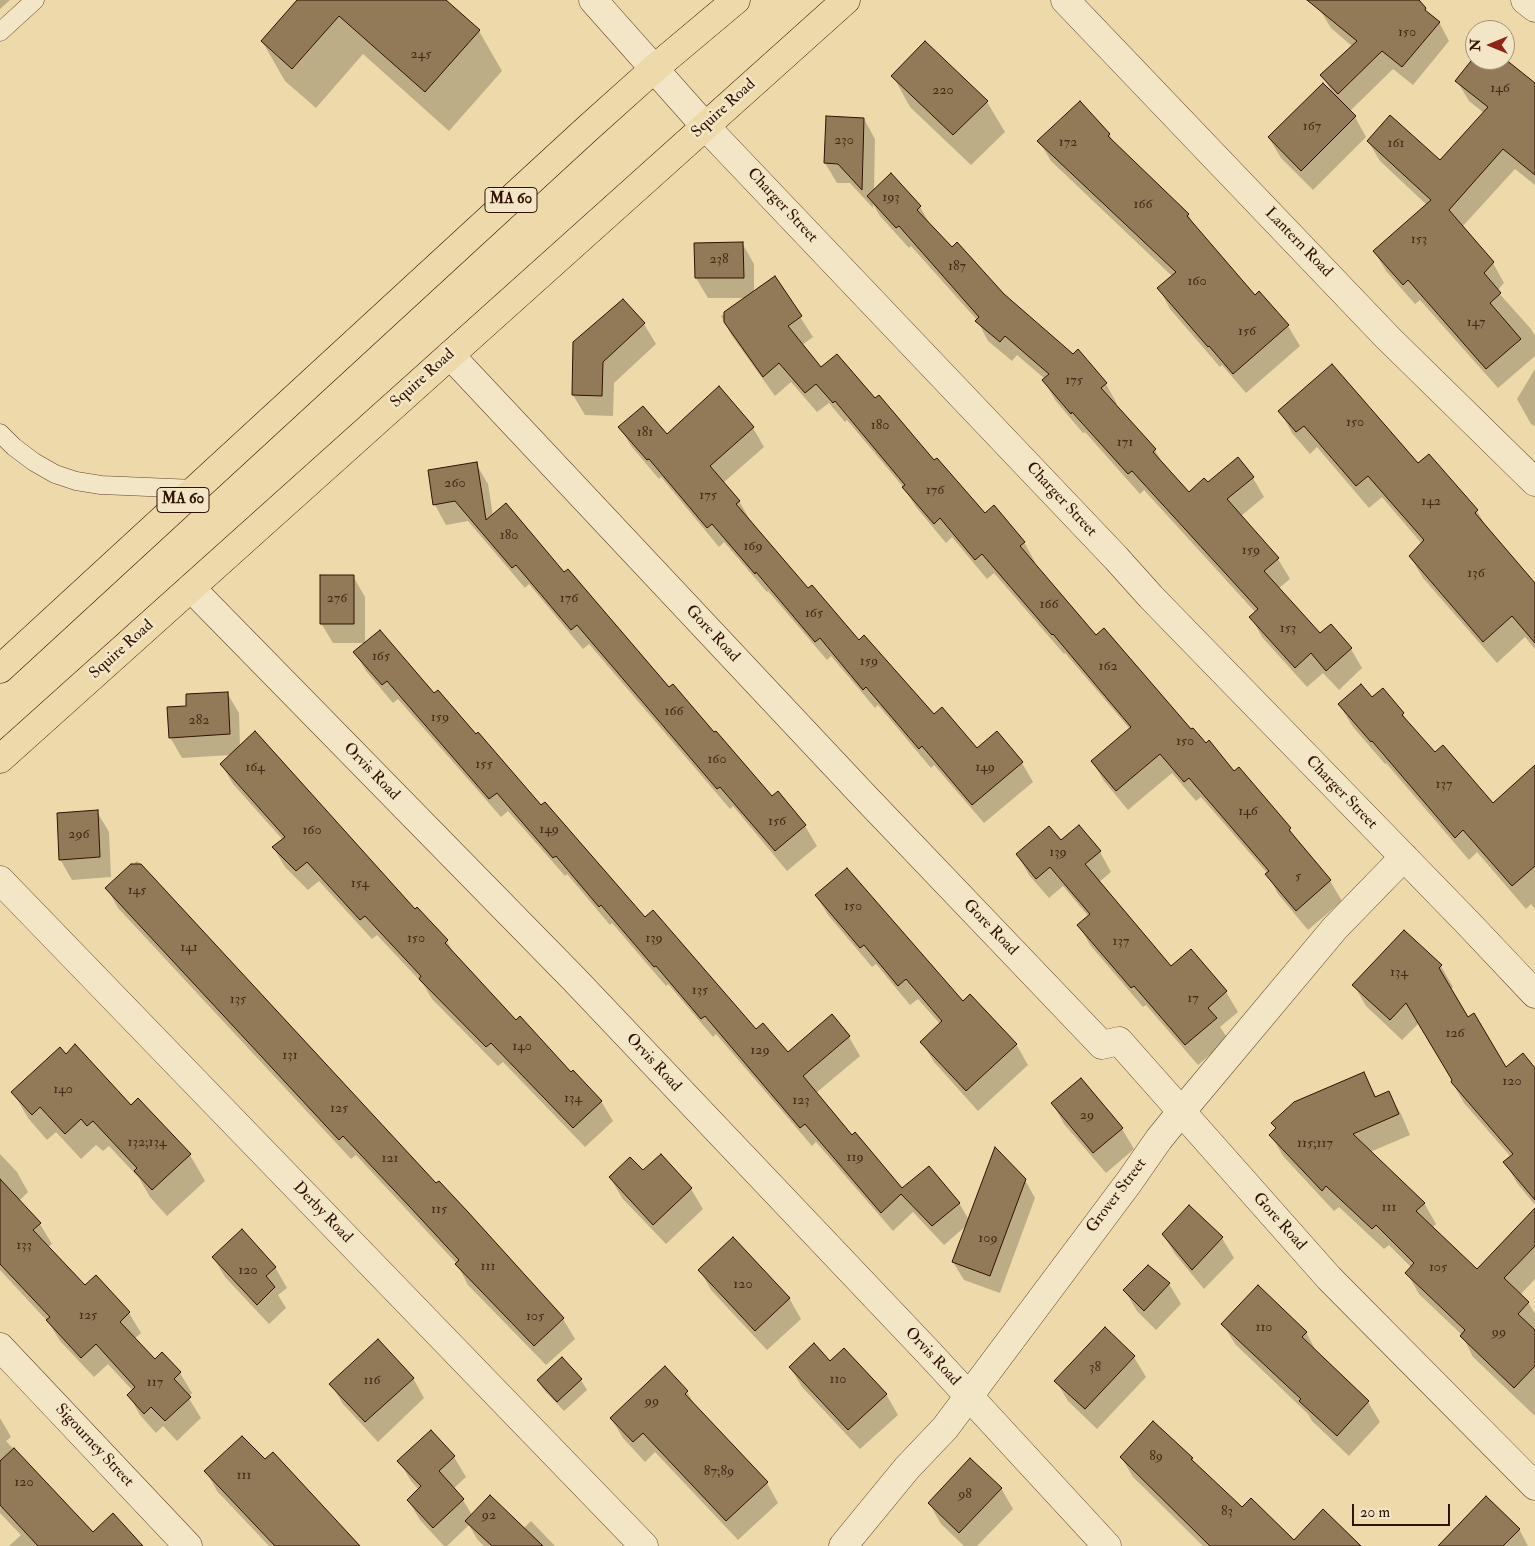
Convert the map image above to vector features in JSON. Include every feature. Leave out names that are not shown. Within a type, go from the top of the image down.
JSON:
[{"type":"highway","name":"MA 60","points":[[0,669],[655,68],[736,0]]},
{"type":"highway","name":"Squire Road","points":[[0,759],[846,0]]},
{"type":"street","name":"Charger Street","points":[[593,0],[706,126],[1151,597],[1535,994]]},
{"type":"street","name":"Lantern Road","points":[[1065,0],[1388,338],[1535,482]]},
{"type":"street","points":[[1525,0],[1535,8]]},
{"type":"street","name":"Gore Road","points":[[450,356],[865,797],[1095,1038],[1102,1045],[1118,1041],[1329,1278],[1535,1486]]},
{"type":"street","name":"Orvis Road","points":[[191,588],[574,979],[929,1352],[1107,1546]]},
{"type":"street","name":"Grover Street","points":[[843,1546],[907,1468],[945,1428],[1159,1139],[1335,928],[1404,857]]},
{"type":"street","name":"Derby Road","points":[[0,880],[644,1546]]},
{"type":"street","name":"Sigourney Street","points":[[0,1347],[188,1546]]},
{"type":"lane","points":[[0,32],[35,0]]},
{"type":"lane","points":[[0,433],[14,447],[34,462],[55,474],[76,481],[102,485],[195,489]]},
{"type":"building","points":[[297,0],[446,0],[480,30],[425,92],[339,16],[292,69],[261,41]]},
{"type":"building","points":[[1307,0],[1419,0],[1426,8],[1425,10],[1440,22],[1402,67],[1382,51],[1338,94],[1320,75],[1357,41]]},
{"type":"building","points":[[925,41],[988,101],[953,135],[891,76]]},
{"type":"building","points":[[1515,67],[1535,83],[1535,175],[1503,149],[1449,210],[1494,262],[1484,273],[1501,293],[1490,303],[1521,339],[1486,369],[1408,280],[1403,285],[1373,251],[1431,200],[1367,141],[1390,115],[1440,160],[1488,107],[1455,81],[1465,68],[1515,70]]},
{"type":"building","points":[[1323,83],[1356,116],[1301,171],[1268,137]]},
{"type":"building","points":[[1080,101],[1110,134],[1108,136],[1189,214],[1187,216],[1255,295],[1259,291],[1289,325],[1233,374],[1157,288],[1176,272],[1037,141]]},
{"type":"building","points":[[826,116],[864,118],[862,190],[838,164],[824,163]]},
{"type":"building","points":[[891,173],[921,206],[917,210],[952,247],[957,242],[1004,294],[1073,354],[1078,349],[1107,383],[1101,388],[1156,449],[1153,452],[1189,492],[1204,478],[1208,482],[1238,457],[1254,477],[1227,499],[1279,558],[1264,571],[1320,633],[1331,624],[1352,648],[1326,671],[1311,653],[1295,668],[1249,617],[1258,609],[1132,471],[1128,474],[1072,412],[1071,414],[1042,380],[1049,374],[1005,336],[1000,342],[975,321],[979,317],[899,226],[896,228],[867,196]]},
{"type":"building","points":[[743,242],[744,278],[695,278],[694,243]]},
{"type":"building","points":[[775,276],[802,316],[788,326],[821,367],[837,354],[875,398],[879,395],[934,460],[937,458],[985,513],[994,505],[1025,542],[1020,546],[1096,635],[1104,628],[1191,729],[1193,728],[1206,743],[1209,740],[1234,771],[1239,767],[1291,828],[1289,830],[1331,880],[1296,911],[1265,874],[1269,871],[1189,778],[1184,782],[1160,754],[1116,791],[1091,761],[1131,727],[1053,634],[982,554],[975,560],[940,518],[934,524],[902,487],[905,485],[835,401],[833,403],[816,384],[805,393],[779,363],[763,377],[724,322],[724,312]]},
{"type":"building","points":[[623,299],[645,323],[603,362],[602,396],[572,395],[573,342]]},
{"type":"building","points":[[1332,364],[1418,463],[1429,454],[1478,510],[1475,513],[1535,583],[1535,643],[1512,616],[1483,642],[1409,556],[1424,540],[1368,476],[1356,486],[1304,426],[1296,432],[1278,411]]},
{"type":"building","points":[[719,386],[754,427],[710,466],[740,501],[736,504],[808,588],[812,585],[859,640],[864,635],[934,714],[942,707],[977,748],[997,731],[1023,762],[972,805],[922,746],[919,749],[866,687],[863,690],[820,638],[815,642],[756,572],[755,574],[712,524],[707,528],[649,459],[647,460],[618,427],[643,406],[667,434]]},
{"type":"building","points":[[477,462],[486,520],[506,503],[564,572],[568,569],[669,687],[673,684],[772,796],[778,791],[806,825],[775,851],[720,787],[717,789],[577,625],[571,630],[516,565],[512,568],[455,501],[433,505],[428,470]]},
{"type":"building","points":[[320,575],[354,575],[354,624],[320,624]]},
{"type":"building","points":[[380,630],[434,693],[438,690],[476,734],[478,732],[541,805],[545,802],[645,917],[653,910],[756,1029],[763,1023],[788,1052],[832,1014],[850,1036],[803,1076],[852,1135],[855,1132],[902,1188],[929,1166],[960,1203],[932,1226],[901,1194],[881,1213],[805,1124],[800,1128],[705,1016],[701,1019],[601,905],[599,907],[556,856],[553,858],[497,793],[489,799],[387,681],[382,685],[353,652]]},
{"type":"building","points":[[1361,684],[1372,697],[1383,688],[1404,713],[1402,715],[1435,752],[1443,745],[1493,803],[1535,765],[1535,866],[1512,886],[1463,830],[1455,838],[1338,704]]},
{"type":"building","points":[[228,692],[230,734],[169,738],[167,707],[186,706],[186,694]]},
{"type":"building","points":[[255,731],[415,909],[417,907],[448,940],[445,943],[516,1020],[520,1016],[571,1072],[573,1070],[602,1101],[573,1128],[491,1043],[486,1047],[419,979],[421,976],[365,916],[360,920],[307,862],[296,871],[272,847],[285,837],[220,764]]},
{"type":"building","points":[[98,810],[100,857],[59,860],[57,813]]},
{"type":"building","points":[[1079,825],[1101,851],[1085,864],[1171,966],[1191,949],[1227,991],[1208,1008],[1217,1018],[1185,1045],[1134,986],[1131,988],[1077,925],[1090,914],[1050,867],[1036,879],[1016,854],[1049,826],[1061,840]]},
{"type":"building","points":[[131,864],[141,864],[436,1183],[439,1181],[468,1212],[564,1318],[534,1346],[455,1264],[459,1260],[410,1207],[343,1136],[339,1140],[105,888]]},
{"type":"building","points":[[847,868],[963,1001],[970,994],[1017,1044],[966,1091],[920,1042],[942,1021],[906,979],[898,986],[864,945],[860,948],[815,895]]},
{"type":"building","points":[[1404,930],[1442,965],[1439,968],[1468,1017],[1474,1013],[1506,1067],[1523,1053],[1535,1068],[1535,1200],[1503,1162],[1513,1154],[1451,1082],[1452,1080],[1406,1003],[1390,1020],[1352,985]]},
{"type":"building","points":[[75,1044],[131,1105],[138,1098],[191,1154],[152,1190],[134,1171],[137,1168],[93,1121],[87,1126],[81,1119],[65,1134],[40,1107],[32,1115],[11,1092],[60,1047],[66,1054]]},
{"type":"building","points":[[1364,1072],[1375,1097],[1389,1091],[1399,1114],[1353,1134],[1425,1203],[1416,1211],[1477,1269],[1535,1208],[1535,1246],[1504,1278],[1529,1302],[1518,1314],[1535,1330],[1535,1366],[1514,1388],[1460,1336],[1465,1330],[1405,1273],[1414,1263],[1376,1225],[1372,1229],[1326,1186],[1322,1191],[1269,1135],[1276,1128],[1271,1123],[1294,1102]]},
{"type":"building","points":[[1081,1078],[1123,1128],[1093,1153],[1051,1103]]},
{"type":"building","points":[[995,1147],[1026,1179],[990,1276],[952,1262]]},
{"type":"building","points":[[661,1154],[692,1188],[653,1225],[609,1177],[630,1157],[643,1170]]},
{"type":"building","points":[[0,1179],[41,1223],[33,1230],[85,1285],[96,1275],[130,1312],[120,1322],[155,1359],[162,1352],[181,1372],[174,1379],[191,1397],[165,1421],[151,1407],[144,1414],[127,1395],[135,1387],[96,1344],[81,1358],[46,1320],[50,1317],[0,1264]]},
{"type":"building","points":[[1189,1205],[1223,1237],[1192,1270],[1162,1234]]},
{"type":"building","points":[[242,1229],[276,1267],[266,1276],[275,1287],[257,1305],[212,1257]]},
{"type":"building","points":[[733,1237],[790,1298],[755,1331],[698,1270]]},
{"type":"building","points":[[1148,1265],[1170,1283],[1144,1311],[1123,1290]]},
{"type":"building","points":[[1258,1285],[1307,1332],[1302,1337],[1369,1401],[1337,1436],[1299,1401],[1301,1399],[1221,1324]]},
{"type":"building","points":[[1105,1327],[1135,1356],[1085,1409],[1054,1381]]},
{"type":"building","points":[[378,1339],[414,1378],[365,1422],[329,1384]]},
{"type":"building","points":[[814,1343],[830,1361],[844,1348],[887,1394],[848,1430],[789,1367]]},
{"type":"building","points":[[562,1357],[582,1379],[557,1402],[537,1380]]},
{"type":"building","points":[[665,1366],[688,1391],[685,1394],[768,1482],[726,1521],[643,1433],[633,1442],[610,1418]]},
{"type":"building","points":[[1153,1421],[1242,1507],[1251,1498],[1294,1540],[1323,1509],[1361,1546],[1210,1546],[1120,1457]]},
{"type":"building","points":[[431,1430],[455,1456],[439,1471],[464,1499],[433,1528],[407,1500],[421,1486],[397,1461]]},
{"type":"building","points":[[242,1436],[265,1459],[273,1452],[360,1546],[275,1546],[204,1471]]},
{"type":"building","points":[[14,1448],[93,1532],[113,1513],[143,1546],[38,1546],[0,1505],[0,1461]]},
{"type":"building","points":[[970,1458],[1002,1488],[959,1533],[928,1503]]},
{"type":"building","points":[[490,1495],[543,1546],[492,1546],[465,1521]]},
{"type":"building","points":[[1486,1496],[1520,1529],[1503,1546],[1438,1546]]}]
